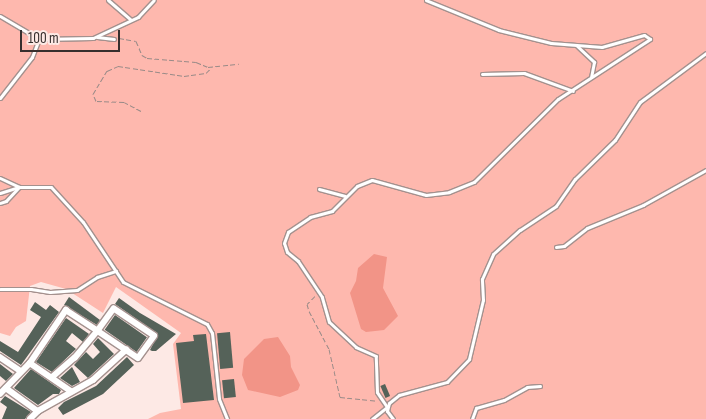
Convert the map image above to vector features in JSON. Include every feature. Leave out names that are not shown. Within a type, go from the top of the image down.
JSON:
[{"type":"street","points":[[0,394],[30,363],[66,310],[98,331],[126,350],[139,358],[154,336],[114,309],[98,331],[75,358],[52,378]]},
{"type":"street","points":[[30,419],[38,411],[93,380],[126,350]]},
{"type":"street","points":[[0,357],[21,371]]},
{"type":"street","points":[[30,363],[71,391]]},
{"type":"street","points":[[6,388],[38,411]]},
{"type":"lane","points":[[108,0],[127,20],[131,20]]},
{"type":"lane","points":[[96,37],[131,20],[154,0]]},
{"type":"lane","points":[[426,0],[499,30],[579,46],[594,62],[590,78]]},
{"type":"lane","points":[[0,16],[39,39],[96,37],[114,39]]},
{"type":"lane","points":[[393,419],[387,406],[382,403],[375,383],[376,356],[356,347],[329,322],[320,294],[298,260],[287,252],[284,239],[299,223],[332,211],[346,196],[372,180],[386,181],[415,194],[460,189],[482,176],[490,163],[523,136],[549,107],[590,78],[645,44],[649,36],[602,47],[570,44]]},
{"type":"lane","points":[[0,98],[32,57],[39,39]]},
{"type":"lane","points":[[372,419],[399,395],[447,382],[460,371],[472,351],[483,300],[482,279],[493,254],[520,230],[556,206],[575,179],[616,140],[640,102],[706,53]]},
{"type":"lane","points":[[482,74],[524,73],[573,91]]},
{"type":"lane","points":[[556,248],[564,246],[580,232],[642,205],[706,170]]},
{"type":"lane","points":[[0,178],[19,186],[51,187],[82,222],[124,282],[191,314],[211,328],[219,399],[227,419]]},
{"type":"lane","points":[[0,193],[19,186]]},
{"type":"lane","points":[[0,203],[6,201],[19,186]]},
{"type":"lane","points":[[319,189],[346,196]]},
{"type":"lane","points":[[0,289],[32,288],[50,292],[77,290],[97,278],[116,271]]},
{"type":"lane","points":[[472,419],[476,408],[498,402],[527,387],[540,386]]},
{"type":"path","points":[[114,39],[136,41],[145,58],[196,62],[212,67],[239,64]]},
{"type":"path","points":[[141,112],[124,102],[96,101],[93,94],[107,71],[118,66],[184,76],[206,73],[212,67]]},
{"type":"path","points":[[320,294],[307,304],[313,322],[323,332],[329,349],[340,397],[351,400],[370,398],[382,403]]},
{"type":"shaded area","points":[[0,0],[706,0],[706,419],[148,419],[160,413],[181,409],[173,344],[181,333],[116,287],[103,313],[66,289],[41,282],[30,286],[26,321],[16,327],[10,336],[0,333]]},
{"type":"shaded area","points":[[374,254],[387,257],[383,288],[398,316],[384,330],[366,332],[361,329],[350,293],[356,281],[358,268]]},
{"type":"shaded area","points":[[278,337],[290,356],[291,367],[300,385],[298,390],[280,397],[248,390],[242,375],[244,359],[264,339]]},
{"type":"building","points":[[69,297],[100,320],[97,325],[64,305]]},
{"type":"building","points":[[119,298],[176,334],[156,351],[150,350],[158,334],[115,304]]},
{"type":"building","points":[[35,302],[46,310],[50,305],[59,312],[21,365],[0,351],[0,341],[18,352],[41,317],[30,310]]},
{"type":"building","points":[[115,315],[147,337],[137,352],[105,330]]},
{"type":"building","points":[[66,318],[89,334],[83,342],[72,333],[66,341],[76,349],[52,372],[36,362]]},
{"type":"building","points":[[230,332],[233,368],[220,369],[217,333]]},
{"type":"building","points":[[206,334],[214,400],[183,403],[176,343],[194,341],[193,335]]},
{"type":"building","points":[[98,338],[114,354],[88,378],[74,365],[86,352],[93,359],[100,352],[93,344]]},
{"type":"building","points":[[127,357],[134,365],[103,394],[63,415],[58,408],[64,402],[96,386]]},
{"type":"building","points":[[0,364],[13,374],[6,381],[0,376]]},
{"type":"building","points":[[72,367],[80,382],[72,386],[60,378]]},
{"type":"building","points":[[31,369],[61,390],[59,394],[53,394],[38,405],[14,388]]},
{"type":"building","points":[[234,379],[236,397],[224,398],[222,380]]},
{"type":"building","points":[[385,384],[390,396],[385,398],[380,386]]},
{"type":"building","points":[[5,396],[31,412],[25,419],[2,419],[7,407],[0,402]]}]
